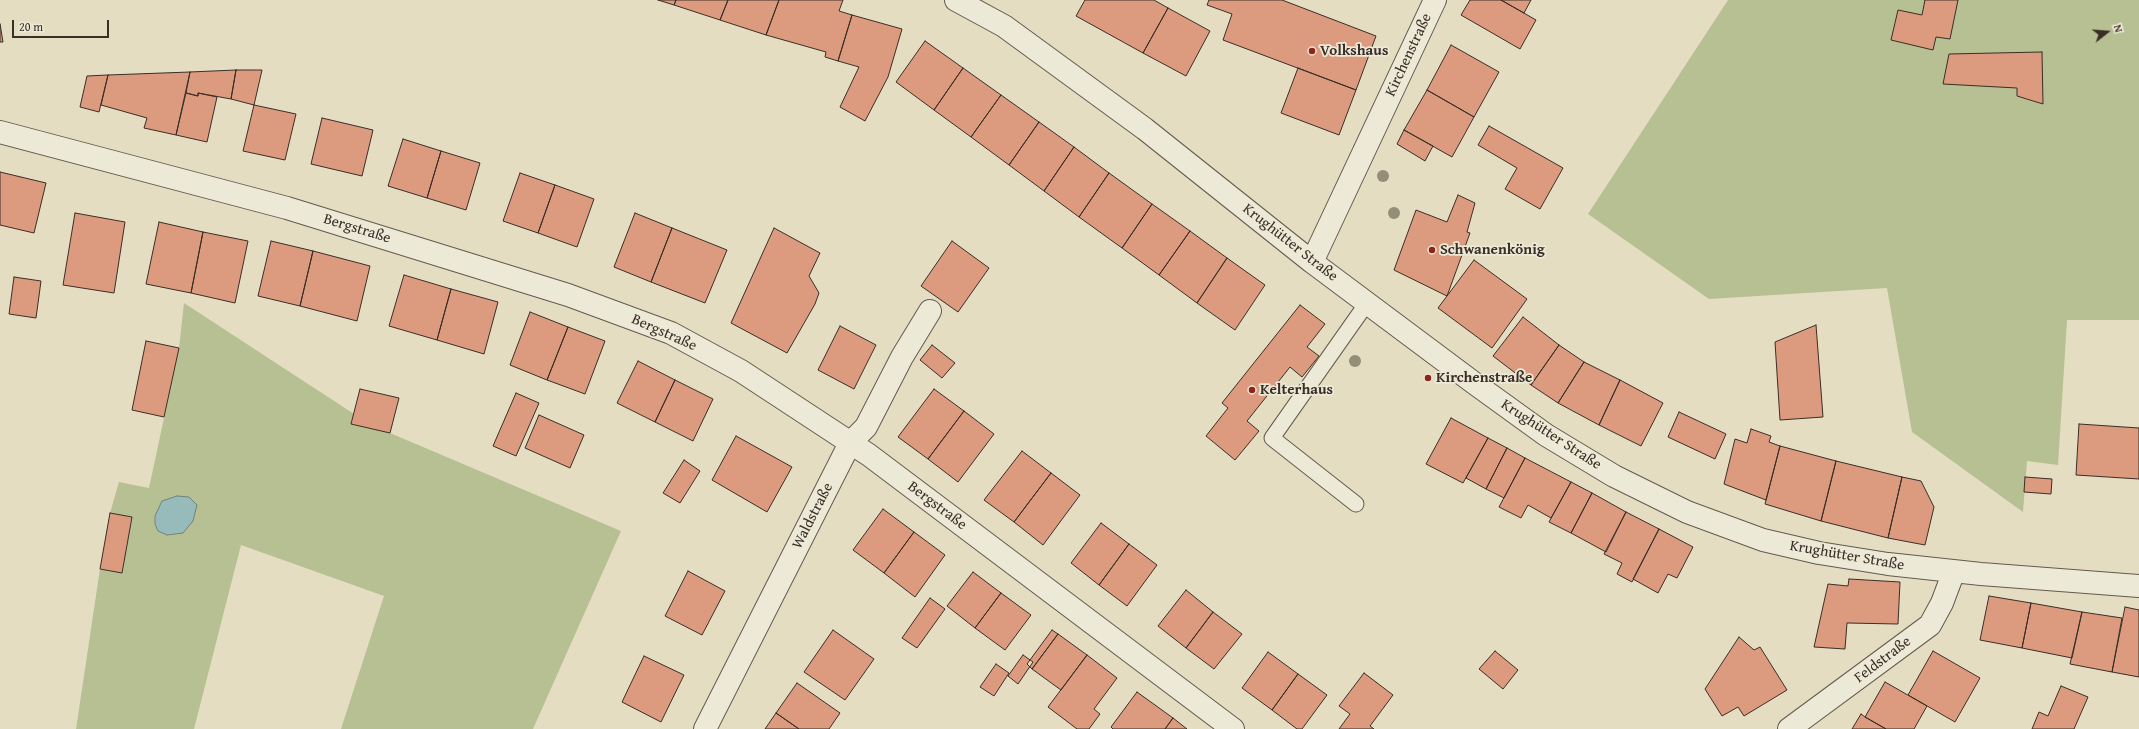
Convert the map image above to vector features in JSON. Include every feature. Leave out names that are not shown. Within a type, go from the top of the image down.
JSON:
[{"type":"street","name":"Krughütter Straße","points":[[956,0],[1004,26],[1145,129],[1312,262],[1367,303],[1546,435],[1614,476],[1687,512],[1763,540],[1805,550],[1888,564],[1954,571],[2139,586]]},
{"type":"street","name":"Kirchenstraße","points":[[1312,262],[1435,0]]},
{"type":"street","name":"Bergstraße","points":[[0,132],[287,208],[568,295],[671,333],[741,371],[868,455],[1233,729]]},
{"type":"street","name":"Waldstraße","points":[[705,729],[850,443],[866,427],[902,357],[930,310]]},
{"type":"street","name":"Feldstraße","points":[[1789,729],[1930,625],[1942,603],[1954,571]]},
{"type":"lane","points":[[1356,504],[1272,438],[1367,303]]},
{"type":"green space","points":[[1728,0],[2139,0],[2139,320],[2067,320],[2058,465],[2027,461],[2023,512],[1912,432],[1887,288],[1709,299],[1588,214]]},
{"type":"green space","points":[[184,303],[354,414],[351,424],[390,433],[621,531],[533,729],[341,729],[384,596],[241,545],[194,729],[76,729],[100,569],[122,573],[132,517],[110,513],[119,482],[149,488],[179,348]]},
{"type":"water","points":[[177,496],[189,497],[197,505],[193,521],[183,533],[167,535],[158,531],[155,524],[155,516],[162,501]]},
{"type":"building","points":[[658,0],[676,0],[674,5]]},
{"type":"building","points":[[676,0],[728,0],[720,20],[674,5]]},
{"type":"building","points":[[728,0],[779,0],[766,35],[720,20]]},
{"type":"building","points":[[779,0],[843,0],[839,11],[852,15],[838,61],[825,57],[826,52],[766,35]]},
{"type":"building","points":[[1085,0],[1154,0],[1168,8],[1143,53],[1076,16]]},
{"type":"building","name":"Volkshaus","points":[[1209,0],[1282,0],[1376,36],[1356,90],[1223,40],[1232,14],[1207,5]]},
{"type":"building","points":[[1470,0],[1501,0],[1536,20],[1520,49],[1461,15]]},
{"type":"building","points":[[1501,0],[1531,0],[1524,13]]},
{"type":"building","points":[[1925,0],[1958,0],[1950,39],[1936,37],[1933,50],[1891,40],[1898,10],[1922,15]]},
{"type":"building","points":[[1168,8],[1210,31],[1186,76],[1143,53]]},
{"type":"building","points":[[852,15],[902,29],[888,77],[865,121],[840,107],[859,67],[838,61]]},
{"type":"building","points":[[0,24],[3,42],[0,42]]},
{"type":"building","points":[[925,41],[963,68],[934,110],[896,82]]},
{"type":"building","points":[[1451,45],[1499,72],[1474,117],[1427,90]]},
{"type":"building","points":[[2042,52],[2043,104],[2017,96],[2017,88],[1943,84],[1949,54]]},
{"type":"building","points":[[963,68],[1001,95],[971,137],[934,110]]},
{"type":"building","points":[[1298,68],[1356,90],[1339,135],[1281,113]]},
{"type":"building","points":[[236,70],[262,70],[254,105],[231,99]]},
{"type":"building","points":[[236,70],[231,99],[198,93],[198,96],[186,93],[190,72]]},
{"type":"building","points":[[190,72],[176,135],[144,128],[147,118],[101,105],[108,75]]},
{"type":"building","points":[[108,75],[99,112],[80,107],[87,76]]},
{"type":"building","points":[[1427,90],[1474,117],[1452,157],[1404,130]]},
{"type":"building","points":[[186,93],[198,96],[198,93],[217,97],[207,142],[176,135]]},
{"type":"building","points":[[1001,95],[1039,122],[1009,165],[971,137]]},
{"type":"building","points":[[254,105],[296,114],[285,160],[243,151]]},
{"type":"building","points":[[322,118],[373,130],[362,176],[311,164]]},
{"type":"building","points":[[1039,122],[1074,147],[1044,191],[1009,165]]},
{"type":"building","points":[[1489,126],[1563,168],[1540,209],[1505,189],[1517,168],[1478,145]]},
{"type":"building","points":[[1404,130],[1433,146],[1425,161],[1397,144]]},
{"type":"building","points":[[403,139],[441,151],[427,198],[388,186]]},
{"type":"building","points":[[1074,147],[1109,173],[1079,217],[1044,191]]},
{"type":"building","points":[[441,151],[480,163],[466,210],[427,198]]},
{"type":"building","points":[[0,172],[46,183],[34,233],[0,225]]},
{"type":"building","points":[[520,173],[555,185],[538,233],[503,221]]},
{"type":"building","points":[[1109,173],[1152,204],[1122,248],[1079,217]]},
{"type":"building","points":[[555,185],[594,199],[577,247],[538,233]]},
{"type":"building","name":"Schwanenkönig","points":[[1458,195],[1475,203],[1467,232],[1470,233],[1447,296],[1394,270],[1416,210],[1447,222]]},
{"type":"building","points":[[1152,204],[1190,231],[1159,275],[1122,248]]},
{"type":"building","points":[[75,213],[125,222],[114,293],[63,285]]},
{"type":"building","points":[[635,213],[672,228],[651,282],[614,267]]},
{"type":"building","points":[[159,222],[203,232],[191,293],[146,284]]},
{"type":"building","points":[[672,228],[727,250],[705,303],[651,282]]},
{"type":"building","points":[[774,228],[820,253],[809,276],[819,293],[815,304],[787,353],[731,323]]},
{"type":"building","points":[[1190,231],[1227,258],[1197,303],[1159,275]]},
{"type":"building","points":[[203,232],[248,241],[235,303],[191,293]]},
{"type":"building","points":[[271,241],[313,251],[300,306],[258,296]]},
{"type":"building","points":[[952,241],[989,268],[958,312],[921,286]]},
{"type":"building","points":[[313,251],[370,266],[357,321],[300,306]]},
{"type":"building","points":[[1227,258],[1265,285],[1235,330],[1197,303]]},
{"type":"building","points":[[1474,260],[1527,299],[1492,348],[1438,308]]},
{"type":"building","points":[[404,275],[451,289],[437,340],[389,326]]},
{"type":"building","points":[[14,277],[41,281],[36,318],[9,314]]},
{"type":"building","points":[[451,289],[498,302],[484,354],[437,340]]},
{"type":"building","name":"Kelterhaus","points":[[1300,305],[1325,324],[1307,347],[1319,356],[1302,377],[1290,367],[1247,421],[1259,431],[1235,460],[1206,436],[1228,408],[1222,403]]},
{"type":"building","points":[[530,312],[568,327],[547,380],[510,365]]},
{"type":"building","points":[[1523,317],[1559,345],[1531,385],[1493,356]]},
{"type":"building","points":[[1816,325],[1823,417],[1780,420],[1775,342]]},
{"type":"building","points":[[840,326],[876,345],[854,389],[818,370]]},
{"type":"building","points":[[568,327],[605,341],[585,394],[547,380]]},
{"type":"building","points":[[146,341],[179,348],[164,417],[132,410]]},
{"type":"building","points":[[932,345],[955,363],[942,378],[920,360]]},
{"type":"building","points":[[1559,345],[1584,362],[1558,403],[1531,385]]},
{"type":"building","points":[[638,361],[675,380],[655,422],[617,403]]},
{"type":"building","points":[[1584,362],[1620,380],[1599,425],[1558,403]]},
{"type":"building","points":[[675,380],[713,399],[693,441],[655,422]]},
{"type":"building","points":[[1620,380],[1663,403],[1641,446],[1599,425]]},
{"type":"building","points":[[360,389],[399,398],[390,433],[351,424]]},
{"type":"building","points":[[934,389],[964,411],[928,459],[898,437]]},
{"type":"building","points":[[516,393],[539,403],[516,456],[493,446]]},
{"type":"building","points":[[964,411],[994,434],[958,482],[928,459]]},
{"type":"building","points":[[1679,412],[1726,434],[1715,459],[1668,437]]},
{"type":"building","points":[[539,415],[584,435],[570,468],[525,448]]},
{"type":"building","points":[[1451,418],[1488,438],[1463,483],[1426,464]]},
{"type":"building","points":[[2079,424],[2139,428],[2139,479],[2076,475]]},
{"type":"building","points":[[1751,429],[1771,436],[1769,442],[1780,446],[1766,500],[1724,484],[1735,439],[1747,443]]},
{"type":"building","points":[[736,436],[792,467],[767,512],[712,480]]},
{"type":"building","points":[[1488,438],[1507,448],[1486,489],[1466,478]]},
{"type":"building","points":[[1780,446],[1836,461],[1821,521],[1765,504]]},
{"type":"building","points":[[1507,448],[1525,458],[1504,498],[1486,489]]},
{"type":"building","points":[[1022,451],[1051,473],[1014,522],[984,500]]},
{"type":"building","points":[[1525,458],[1571,482],[1551,518],[1528,505],[1521,518],[1499,507]]},
{"type":"building","points":[[684,460],[700,471],[680,503],[663,493]]},
{"type":"building","points":[[1836,461],[1902,477],[1888,538],[1821,521]]},
{"type":"building","points":[[1051,473],[1080,495],[1043,545],[1014,522]]},
{"type":"building","points":[[1902,477],[1921,481],[1934,507],[1925,545],[1888,538]]},
{"type":"building","points":[[2025,477],[2052,479],[2051,494],[2024,492]]},
{"type":"building","points":[[1571,482],[1592,493],[1571,533],[1549,522]]},
{"type":"building","points":[[1592,493],[1626,512],[1606,552],[1571,533]]},
{"type":"building","points":[[883,509],[914,532],[884,573],[853,550]]},
{"type":"building","points":[[1626,512],[1659,529],[1632,582],[1617,574],[1622,563],[1604,554]]},
{"type":"building","points":[[110,513],[132,517],[122,573],[100,569]]},
{"type":"building","points":[[1101,523],[1129,544],[1099,585],[1071,563]]},
{"type":"building","points":[[1659,529],[1693,547],[1677,578],[1668,574],[1658,593],[1633,579]]},
{"type":"building","points":[[914,532],[945,555],[915,597],[884,573]]},
{"type":"building","points":[[1129,544],[1157,565],[1127,606],[1099,585]]},
{"type":"building","points":[[688,571],[725,591],[702,635],[665,616]]},
{"type":"building","points":[[973,572],[1001,593],[975,628],[947,606]]},
{"type":"building","points":[[1849,579],[1900,582],[1898,624],[1847,623],[1845,649],[1814,647],[1828,584],[1848,586]]},
{"type":"building","points":[[1186,590],[1213,612],[1186,648],[1158,626]]},
{"type":"building","points":[[1001,593],[1031,615],[1005,650],[975,628]]},
{"type":"building","points":[[1989,596],[2031,603],[2022,648],[1980,640]]},
{"type":"building","points":[[930,598],[945,609],[917,648],[902,638]]},
{"type":"building","points":[[2031,603],[2082,612],[2072,658],[2022,648]]},
{"type":"building","points":[[2125,607],[2139,610],[2139,677],[2112,672]]},
{"type":"building","points":[[1213,612],[1242,634],[1214,669],[1186,648]]},
{"type":"building","points":[[2082,612],[2122,618],[2112,672],[2070,664]]},
{"type":"building","points":[[833,630],[874,659],[845,700],[804,672]]},
{"type":"building","points":[[1052,630],[1058,634],[1032,669],[1027,664]]},
{"type":"building","points":[[1058,634],[1087,655],[1061,690],[1032,669]]},
{"type":"building","points":[[1739,637],[1754,650],[1760,647],[1787,690],[1744,716],[1738,707],[1722,716],[1705,689]]},
{"type":"building","points":[[1495,651],[1518,670],[1503,689],[1479,669]]},
{"type":"building","points":[[1933,651],[1980,678],[1955,722],[1908,695]]},
{"type":"building","points":[[1268,652],[1298,674],[1272,710],[1242,688]]},
{"type":"building","points":[[1023,655],[1033,662],[1018,684],[1008,676]]},
{"type":"building","points":[[1087,655],[1117,678],[1094,709],[1100,714],[1089,729],[1077,729],[1048,707]]},
{"type":"building","points":[[644,656],[684,675],[661,722],[622,702]]},
{"type":"building","points":[[996,664],[1009,673],[994,696],[980,687]]},
{"type":"building","points":[[1364,673],[1393,695],[1370,726],[1374,729],[1339,729],[1350,714],[1339,706]]},
{"type":"building","points":[[1298,674],[1327,695],[1302,729],[1297,729],[1272,710]]},
{"type":"building","points":[[1885,682],[1927,706],[1914,729],[1886,729],[1865,717]]},
{"type":"building","points":[[797,683],[840,713],[829,729],[799,729],[776,713]]},
{"type":"building","points":[[2061,686],[2088,697],[2074,729],[2032,729],[2039,712],[2048,716]]},
{"type":"building","points":[[1137,692],[1173,718],[1165,729],[1113,729],[1111,727]]},
{"type":"building","points":[[776,713],[799,729],[765,729]]},
{"type":"building","points":[[1861,714],[1865,717],[1886,729],[1852,729]]},
{"type":"building","points":[[1173,718],[1187,729],[1165,729]]},
{"type":"place","name":"Volkshaus","points":[[1312,51]]},
{"type":"place","name":"Schwanenkönig","points":[[1432,250]]},
{"type":"place","name":"Kirchenstraße","points":[[1428,378]]},
{"type":"place","name":"Kelterhaus","points":[[1252,390]]}]
